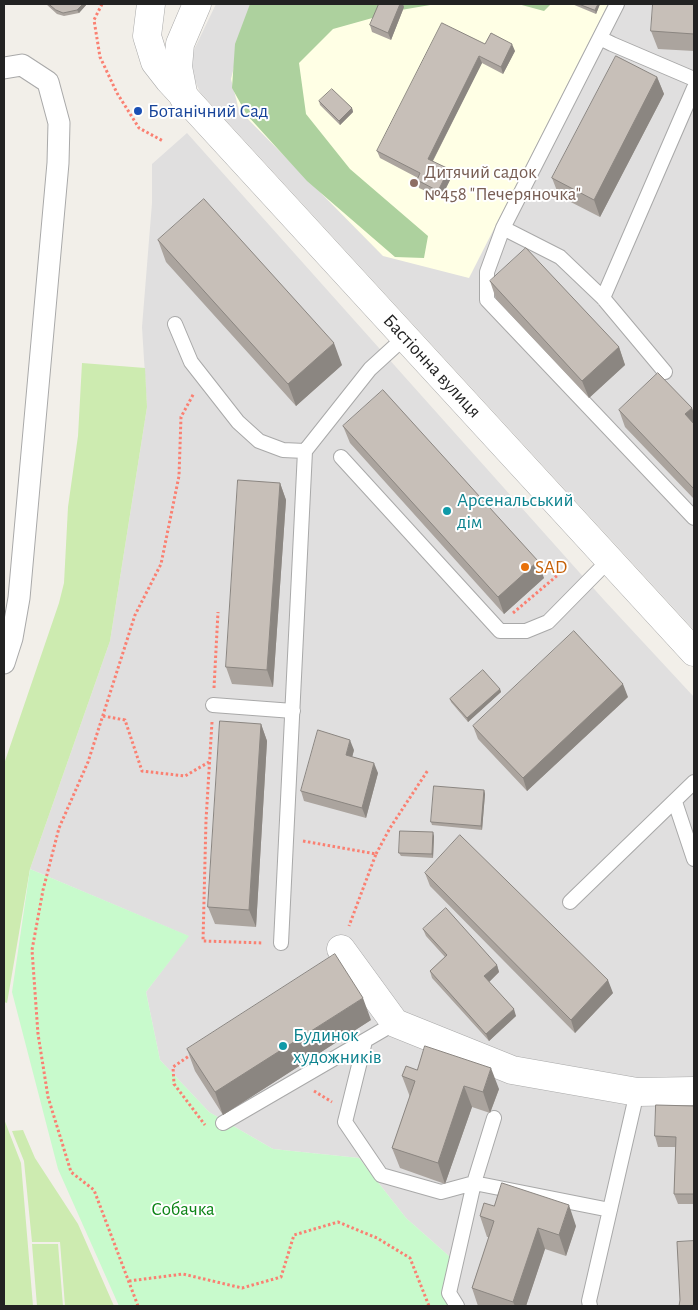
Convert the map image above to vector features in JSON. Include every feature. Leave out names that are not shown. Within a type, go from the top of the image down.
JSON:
[{"type":"street","name":"Бастіонна вулиця","points":[[151,4],[147,36],[155,62],[177,89],[694,652]]},
{"type":"street","points":[[177,89],[180,44],[197,4]]},
{"type":"street","points":[[4,68],[22,65],[48,82],[59,123],[58,163],[19,598],[12,638],[4,663]]},
{"type":"street","points":[[341,943],[395,1024],[512,1070],[637,1092],[694,1091]]},
{"type":"lane","points":[[617,4],[503,228],[487,272],[487,300],[694,518]]},
{"type":"lane","points":[[600,38],[694,79]]},
{"type":"lane","points":[[603,298],[694,88]]},
{"type":"lane","points":[[503,228],[560,257],[603,298],[664,372]]},
{"type":"lane","points":[[175,324],[192,362],[238,422],[259,441],[283,450],[305,451]]},
{"type":"lane","points":[[281,943],[305,451],[370,369],[405,337]]},
{"type":"lane","points":[[341,457],[500,631],[526,631],[548,622],[610,559]]},
{"type":"lane","points":[[213,705],[293,711]]},
{"type":"lane","points":[[570,902],[694,782]]},
{"type":"lane","points":[[675,802],[694,859]]},
{"type":"lane","points":[[223,1123],[395,1024]]},
{"type":"lane","points":[[365,1041],[345,1122],[381,1175],[441,1192],[474,1183],[610,1210]]},
{"type":"lane","points":[[590,1306],[589,1301],[637,1092]]},
{"type":"lane","points":[[456,1306],[449,1293],[474,1183],[494,1118]]},
{"type":"path","points":[[102,4],[94,20],[100,57],[117,92],[139,128],[163,141]]},
{"type":"path","points":[[138,1306],[94,1190],[71,1172],[48,1097],[38,1034],[32,950],[43,890],[60,828],[88,762],[136,614],[161,564],[179,476],[181,416],[194,393]]},
{"type":"path","points":[[496,627],[559,574]]},
{"type":"path","points":[[218,612],[206,820],[203,941],[281,943]]},
{"type":"path","points":[[103,716],[125,720],[142,771],[185,776],[210,762]]},
{"type":"path","points":[[341,943],[376,854],[390,828],[428,770]]},
{"type":"path","points":[[313,842],[376,854]]},
{"type":"path","points":[[197,1051],[173,1067],[174,1084],[207,1128]]},
{"type":"path","points":[[297,1081],[348,1111]]},
{"type":"path","points":[[129,1281],[183,1274],[242,1288],[281,1277],[294,1234],[338,1222],[377,1238],[410,1258],[429,1306]]},
{"type":"shaded area","points":[[216,4],[694,4],[694,630],[200,92],[191,72],[192,54]]},
{"type":"shaded area","name":"Дитячий садок №458 \"Печеряночка\"","points":[[260,4],[608,4],[469,278],[383,256],[239,110],[231,79],[239,47]]},
{"type":"shaded area","points":[[187,133],[604,600],[694,697],[694,1306],[457,1306],[450,1257],[406,1218],[359,1158],[273,1149],[209,1112],[160,1060],[146,992],[188,936],[30,869],[110,641],[147,407],[142,327],[152,203],[152,164]]},
{"type":"green space","points":[[250,4],[436,4],[401,10],[333,29],[299,63],[306,114],[350,169],[428,236],[424,258],[395,257],[307,181],[247,115],[232,88],[235,44]]},
{"type":"green space","points":[[518,4],[551,4],[544,11]]},
{"type":"green space","points":[[82,363],[145,368],[147,407],[110,641],[30,869],[7,1003],[4,1002],[4,764],[59,603],[64,583],[68,507],[78,436]]},
{"type":"green space","name":"Собачка","points":[[30,869],[189,936],[146,992],[160,1060],[209,1112],[273,1149],[359,1158],[406,1218],[450,1257],[457,1306],[119,1306],[58,1169],[12,992]]},
{"type":"green space","points":[[4,1119],[21,1163],[33,1306],[4,1306]]},
{"type":"green space","points":[[23,1130],[35,1158],[78,1224],[114,1306],[65,1306],[60,1242],[32,1242],[24,1161],[12,1131]]},
{"type":"green space","points":[[32,1244],[58,1244],[63,1306],[37,1306]]},
{"type":"building","points":[[49,4],[83,4],[77,10],[63,13]]},
{"type":"building","points":[[379,4],[400,4],[388,33],[370,25]]},
{"type":"building","points":[[579,4],[598,4],[595,10]]},
{"type":"building","points":[[653,4],[694,4],[694,34],[651,31]]},
{"type":"building","points":[[442,23],[485,44],[491,33],[512,44],[501,67],[479,56],[428,159],[449,169],[438,191],[417,180],[420,173],[377,151]]},
{"type":"building","points":[[616,56],[657,77],[594,200],[552,178]]},
{"type":"building","points":[[332,89],[352,108],[339,121],[319,101]]},
{"type":"building","points":[[204,199],[334,343],[288,384],[158,240]]},
{"type":"building","points":[[526,248],[619,347],[582,381],[490,281]]},
{"type":"building","points":[[658,373],[692,408],[685,414],[694,424],[694,489],[619,410]]},
{"type":"building","name":"Арсенальський дім","points":[[383,390],[538,561],[498,597],[343,426]]},
{"type":"building","points":[[238,480],[280,483],[267,670],[226,667]]},
{"type":"building","points":[[574,631],[623,684],[523,778],[473,726]]},
{"type":"building","points":[[483,670],[500,689],[467,718],[450,699]]},
{"type":"building","points":[[220,721],[261,724],[249,910],[208,907]]},
{"type":"building","points":[[318,730],[350,740],[346,755],[374,763],[362,808],[301,791]]},
{"type":"building","points":[[434,786],[484,790],[481,826],[431,822]]},
{"type":"building","points":[[400,831],[433,832],[432,854],[399,853]]},
{"type":"building","points":[[460,835],[608,980],[571,1020],[425,873]]},
{"type":"building","points":[[446,908],[497,965],[484,976],[514,1009],[486,1034],[430,971],[447,955],[423,929]]},
{"type":"building","points":[[335,954],[363,998],[215,1092],[187,1049]]},
{"type":"building","points":[[425,1046],[491,1068],[483,1092],[464,1086],[438,1163],[392,1148],[415,1081],[402,1076],[406,1066],[417,1070]]},
{"type":"building","points":[[656,1105],[694,1106],[694,1194],[674,1194],[676,1137],[655,1136]]},
{"type":"building","points":[[502,1183],[569,1205],[559,1235],[538,1228],[513,1302],[472,1288],[494,1221],[480,1216],[484,1203],[494,1206]]},
{"type":"building","points":[[694,1241],[694,1306],[679,1306],[677,1242]]},
{"type":"place","name":"Ботанічний Сад","points":[[138,111]]},
{"type":"place","name":"Дитячий садок №458 \"Печеряночка\"","points":[[414,183]]},
{"type":"place","name":"Арсенальський дім","points":[[447,511]]},
{"type":"place","name":"SAD","points":[[525,567]]},
{"type":"place","name":"Будинок художників","points":[[283,1046]]}]
